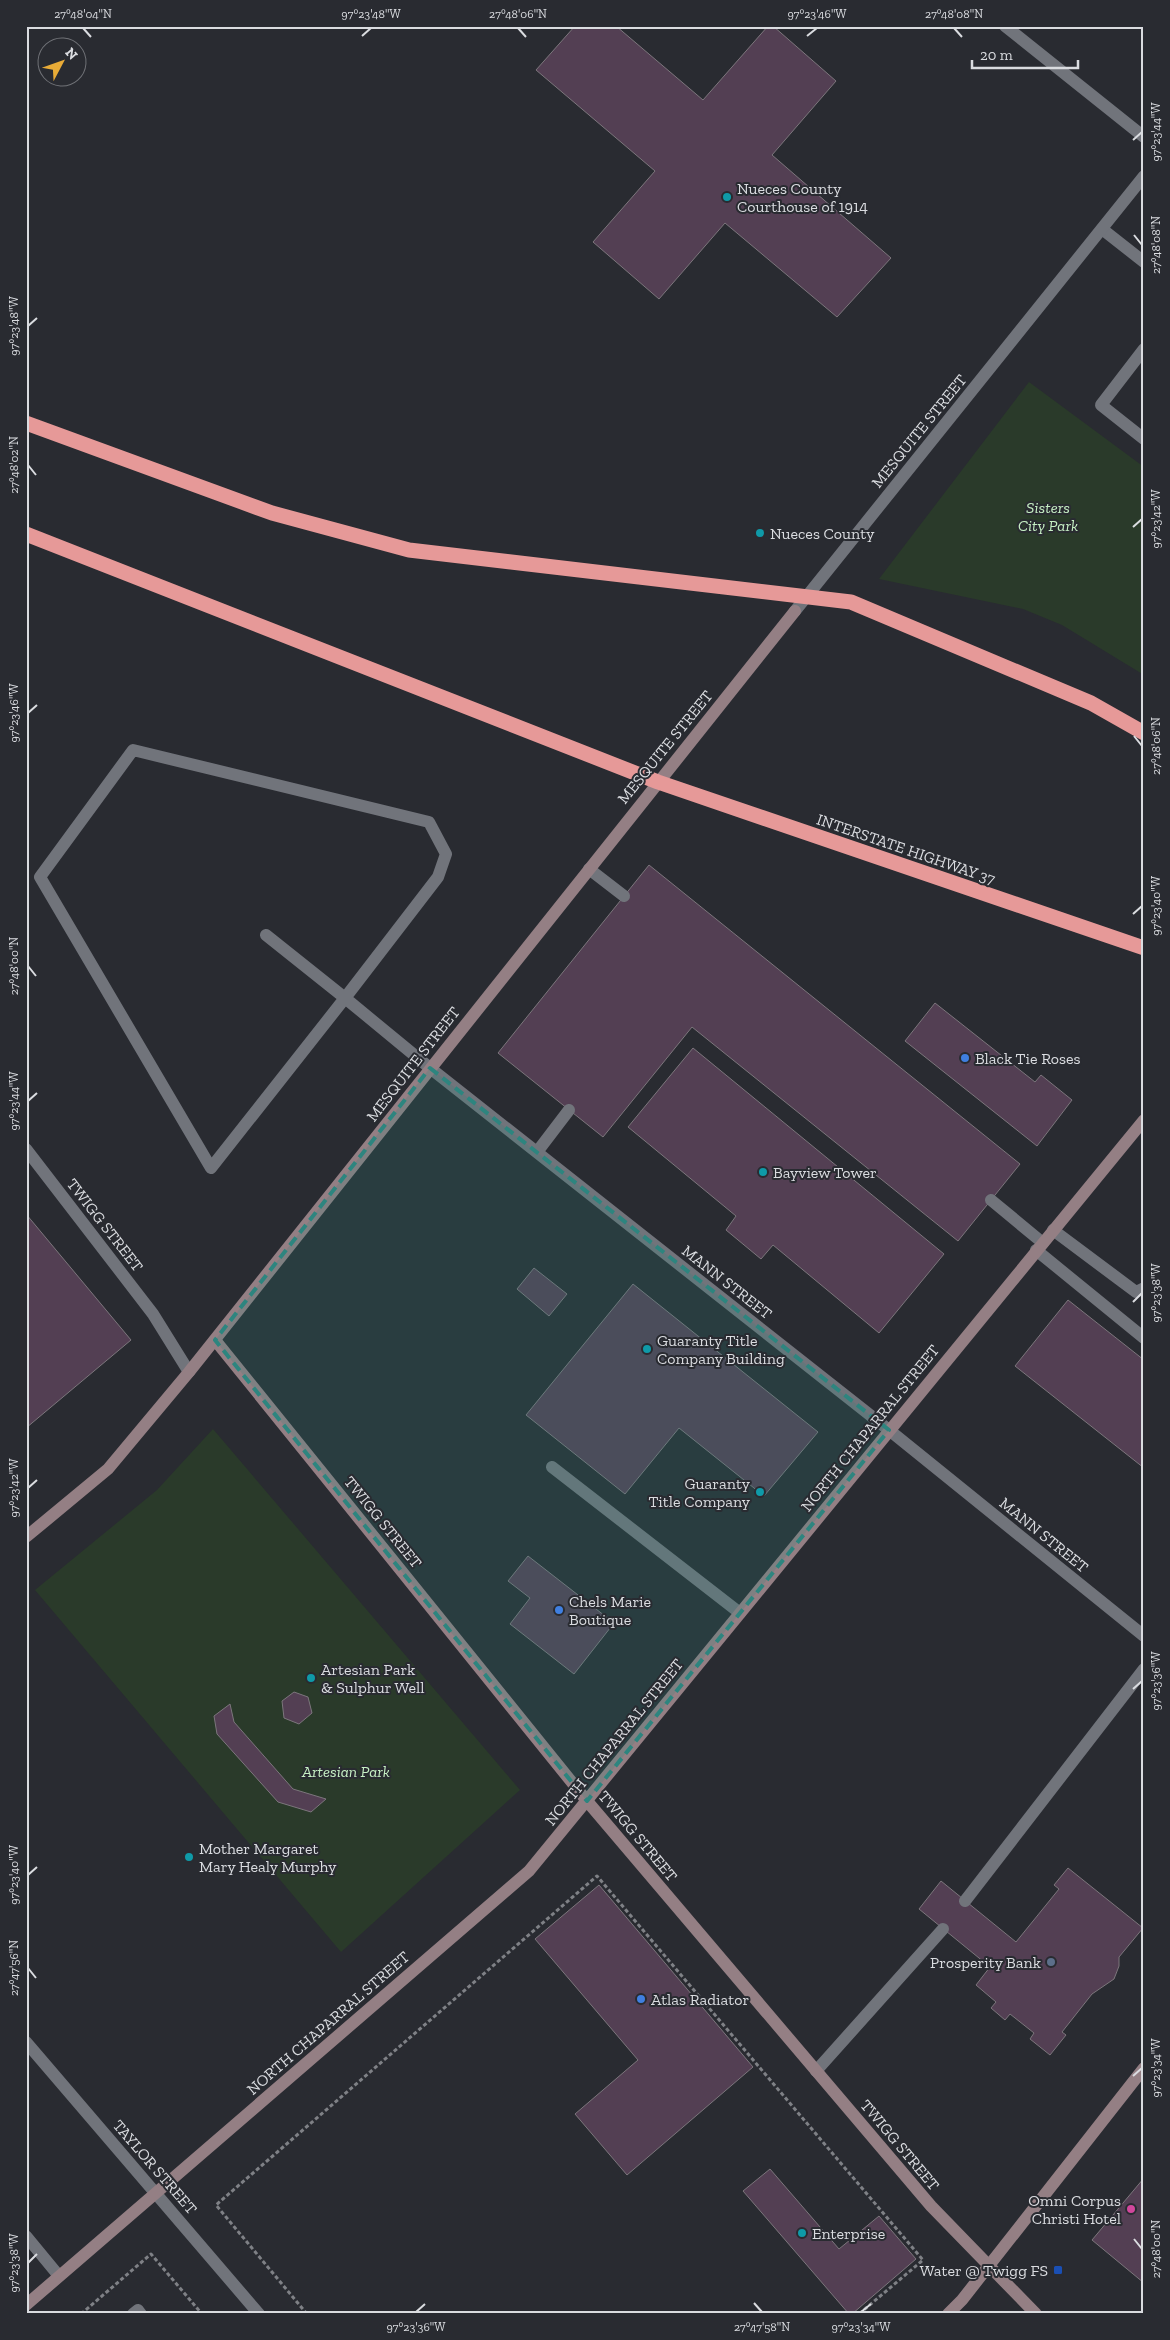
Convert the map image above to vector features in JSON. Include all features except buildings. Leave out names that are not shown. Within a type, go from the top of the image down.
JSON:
[{"type":"highway","points":[[26,423],[272,514],[409,550],[808,595],[851,602],[1090,703],[1144,733]]},
{"type":"highway","name":"INTERSTATE HIGHWAY 37","points":[[26,534],[658,782],[1144,948]]},
{"type":"street","points":[[1005,26],[1144,138]]},
{"type":"street","name":"MESQUITE STREET","points":[[26,1537],[108,1469],[189,1372],[658,782],[1144,176]]},
{"type":"street","points":[[1102,229],[1144,262]]},
{"type":"street","points":[[1144,349],[1101,405],[1144,439]]},
{"type":"street","points":[[133,750],[429,822],[446,854],[438,877],[345,998],[211,1168],[40,877],[133,750]]},
{"type":"street","points":[[589,869],[624,896]]},
{"type":"street","name":"MANN STREET","points":[[266,935],[430,1068],[889,1430],[1144,1636]]},
{"type":"street","points":[[537,1152],[569,1110]]},
{"type":"street","name":"NORTH CHAPARRAL STREET","points":[[26,2305],[529,1871],[1144,1120]]},
{"type":"street","name":"TWIGG STREET","points":[[26,1150],[153,1314],[189,1372]]},
{"type":"street","points":[[991,1200],[1040,1247],[1144,1338]]},
{"type":"street","points":[[1053,1230],[1136,1292],[1144,1288]]},
{"type":"street","name":"TWIGG STREET","points":[[215,1340],[587,1801],[931,2206],[1036,2314]]},
{"type":"street","points":[[552,1467],[740,1613]]},
{"type":"street","points":[[965,1901],[1144,1669]]},
{"type":"street","points":[[816,2071],[943,1929]]},
{"type":"street","name":"TAYLOR STREET","points":[[26,2042],[259,2314]]},
{"type":"street","points":[[948,2314],[962,2300],[1144,2068]]},
{"type":"street","points":[[26,2236],[59,2276]]},
{"type":"street","points":[[133,2314],[138,2310],[141,2314]]},
{"type":"path","points":[[307,2314],[216,2205],[596,1876],[923,2260],[859,2314]]},
{"type":"path","points":[[81,2314],[151,2254],[202,2314]]},
{"type":"highlighted area","points":[[430,1068],[889,1430],[587,1801],[215,1340]]},
{"type":"green space","name":"Sisters City Park","points":[[1029,382],[1144,467],[1144,675],[1062,625],[1023,609],[879,579]]},
{"type":"green space","name":"Artesian Park","points":[[213,1429],[520,1790],[341,1952],[35,1590],[157,1490]]},
{"type":"place","name":"Nueces County Courthouse of 1914","points":[[727,197]]},
{"type":"place","name":"Nueces County","points":[[760,533]]},
{"type":"place","name":"Black Tie Roses","points":[[965,1058]]},
{"type":"place","name":"Bayview Tower","points":[[763,1172]]},
{"type":"place","name":"Guaranty Title Company Building","points":[[647,1349]]},
{"type":"place","name":"Guaranty Title Company","points":[[760,1492]]},
{"type":"place","name":"Chels Marie Boutique","points":[[559,1610]]},
{"type":"place","name":"Artesian Park & Sulphur Well","points":[[311,1678]]},
{"type":"place","name":"Mother Margaret Mary Healy Murphy","points":[[189,1857]]},
{"type":"place","name":"Prosperity Bank","points":[[1051,1962]]},
{"type":"place","name":"Atlas Radiator","points":[[641,1999]]},
{"type":"place","name":"Omni Corpus Christi Hotel","points":[[1131,2209]]},
{"type":"place","name":"Enterprise","points":[[802,2233]]},
{"type":"place","name":"Water @ Twigg FS","points":[[1058,2270]]}]
